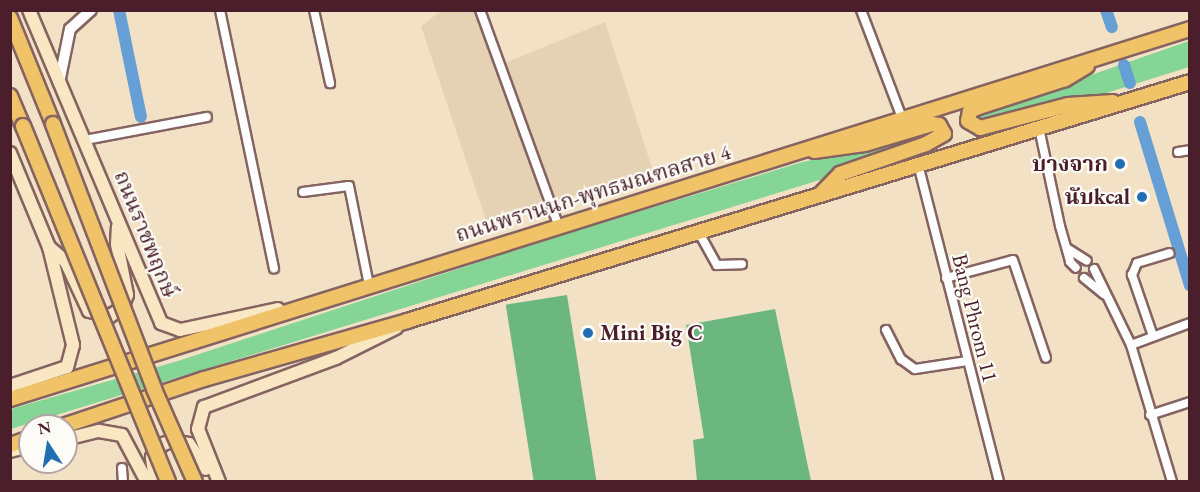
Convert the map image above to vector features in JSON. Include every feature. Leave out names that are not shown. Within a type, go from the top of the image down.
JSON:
[{"type":"main road","name":"ถนนราชพฤกษ์","points":[[29,10],[157,316],[174,330],[320,301]]},
{"type":"main road","name":"ถนนราชพฤกษ์","points":[[10,18],[154,389],[195,482]]},
{"type":"main road","name":"ถนนพรานนก-พุทธมณฑลสาย 4","points":[[10,399],[201,342],[369,285],[1190,29]]},
{"type":"main road","points":[[1096,58],[1065,79],[970,111],[968,121],[980,128],[1090,100],[1124,102]]},
{"type":"main road","points":[[78,421],[204,378],[407,321],[1190,82]]},
{"type":"main road","points":[[10,96],[168,482]]},
{"type":"main road","points":[[803,150],[849,148],[932,124],[943,129],[942,138],[840,174],[821,194]]},
{"type":"main road","points":[[10,153],[49,247],[73,345],[67,367],[10,386]]},
{"type":"main road","points":[[49,247],[66,262],[89,311],[110,316],[122,308],[127,295],[117,244],[118,223]]},
{"type":"main road","points":[[219,482],[198,429],[204,407],[358,349],[407,321]]},
{"type":"main road","points":[[78,436],[99,431],[122,435],[147,482]]},
{"type":"main road","points":[[154,482],[152,457],[163,444],[172,441],[189,444],[195,450],[213,482]]},
{"type":"street","points":[[59,83],[70,29],[91,10]]},
{"type":"street","points":[[220,10],[274,268]]},
{"type":"street","points":[[314,10],[330,83]]},
{"type":"street","points":[[480,10],[559,227]]},
{"type":"street","points":[[861,10],[902,118]]},
{"type":"street","points":[[85,140],[207,117]]},
{"type":"street","points":[[1039,128],[1068,249],[1076,268]]},
{"type":"street","points":[[1178,152],[1190,150]]},
{"type":"street","name":"Bang Phrom 11","points":[[918,164],[999,482]]},
{"type":"street","points":[[303,192],[349,186],[369,285]]},
{"type":"street","points":[[698,231],[717,266],[742,264]]},
{"type":"street","points":[[1068,249],[1087,261]]},
{"type":"street","points":[[1153,336],[1132,274],[1137,263],[1169,253]]},
{"type":"street","points":[[946,278],[1013,260],[1046,358]]},
{"type":"street","points":[[1094,269],[1104,294],[1131,345],[1150,415],[1172,482]]},
{"type":"street","points":[[1084,278],[1104,294]]},
{"type":"street","points":[[1131,345],[1190,323]]},
{"type":"street","points":[[886,330],[901,359],[915,369],[967,362]]},
{"type":"street","points":[[1150,415],[1190,402]]},
{"type":"street","points":[[122,468],[123,482]]},
{"type":"shaded area","points":[[441,11],[484,11],[505,63],[605,22],[653,171],[487,223],[421,26]]},
{"type":"green space","points":[[1189,41],[1189,67],[1100,95],[976,122],[976,117],[987,111]]},
{"type":"green space","points":[[933,131],[934,134],[823,179],[60,414],[18,414],[18,427],[11,429],[11,409],[178,361],[552,238],[799,163]]},
{"type":"green space","points":[[567,295],[596,481],[534,482],[506,305]]},
{"type":"green space","points":[[775,309],[811,481],[697,481],[693,440],[704,438],[686,325]]},
{"type":"waterway","points":[[119,10],[141,117]]},
{"type":"waterway","points":[[1106,10],[1112,27]]},
{"type":"waterway","points":[[1124,65],[1130,83]]},
{"type":"waterway","points":[[1140,122],[1190,286]]},
{"type":"place","name":"บางจาก","points":[[1120,164]]},
{"type":"place","name":"นับkcal","points":[[1142,197]]},
{"type":"place","name":"Mini Big C","points":[[588,333]]}]
